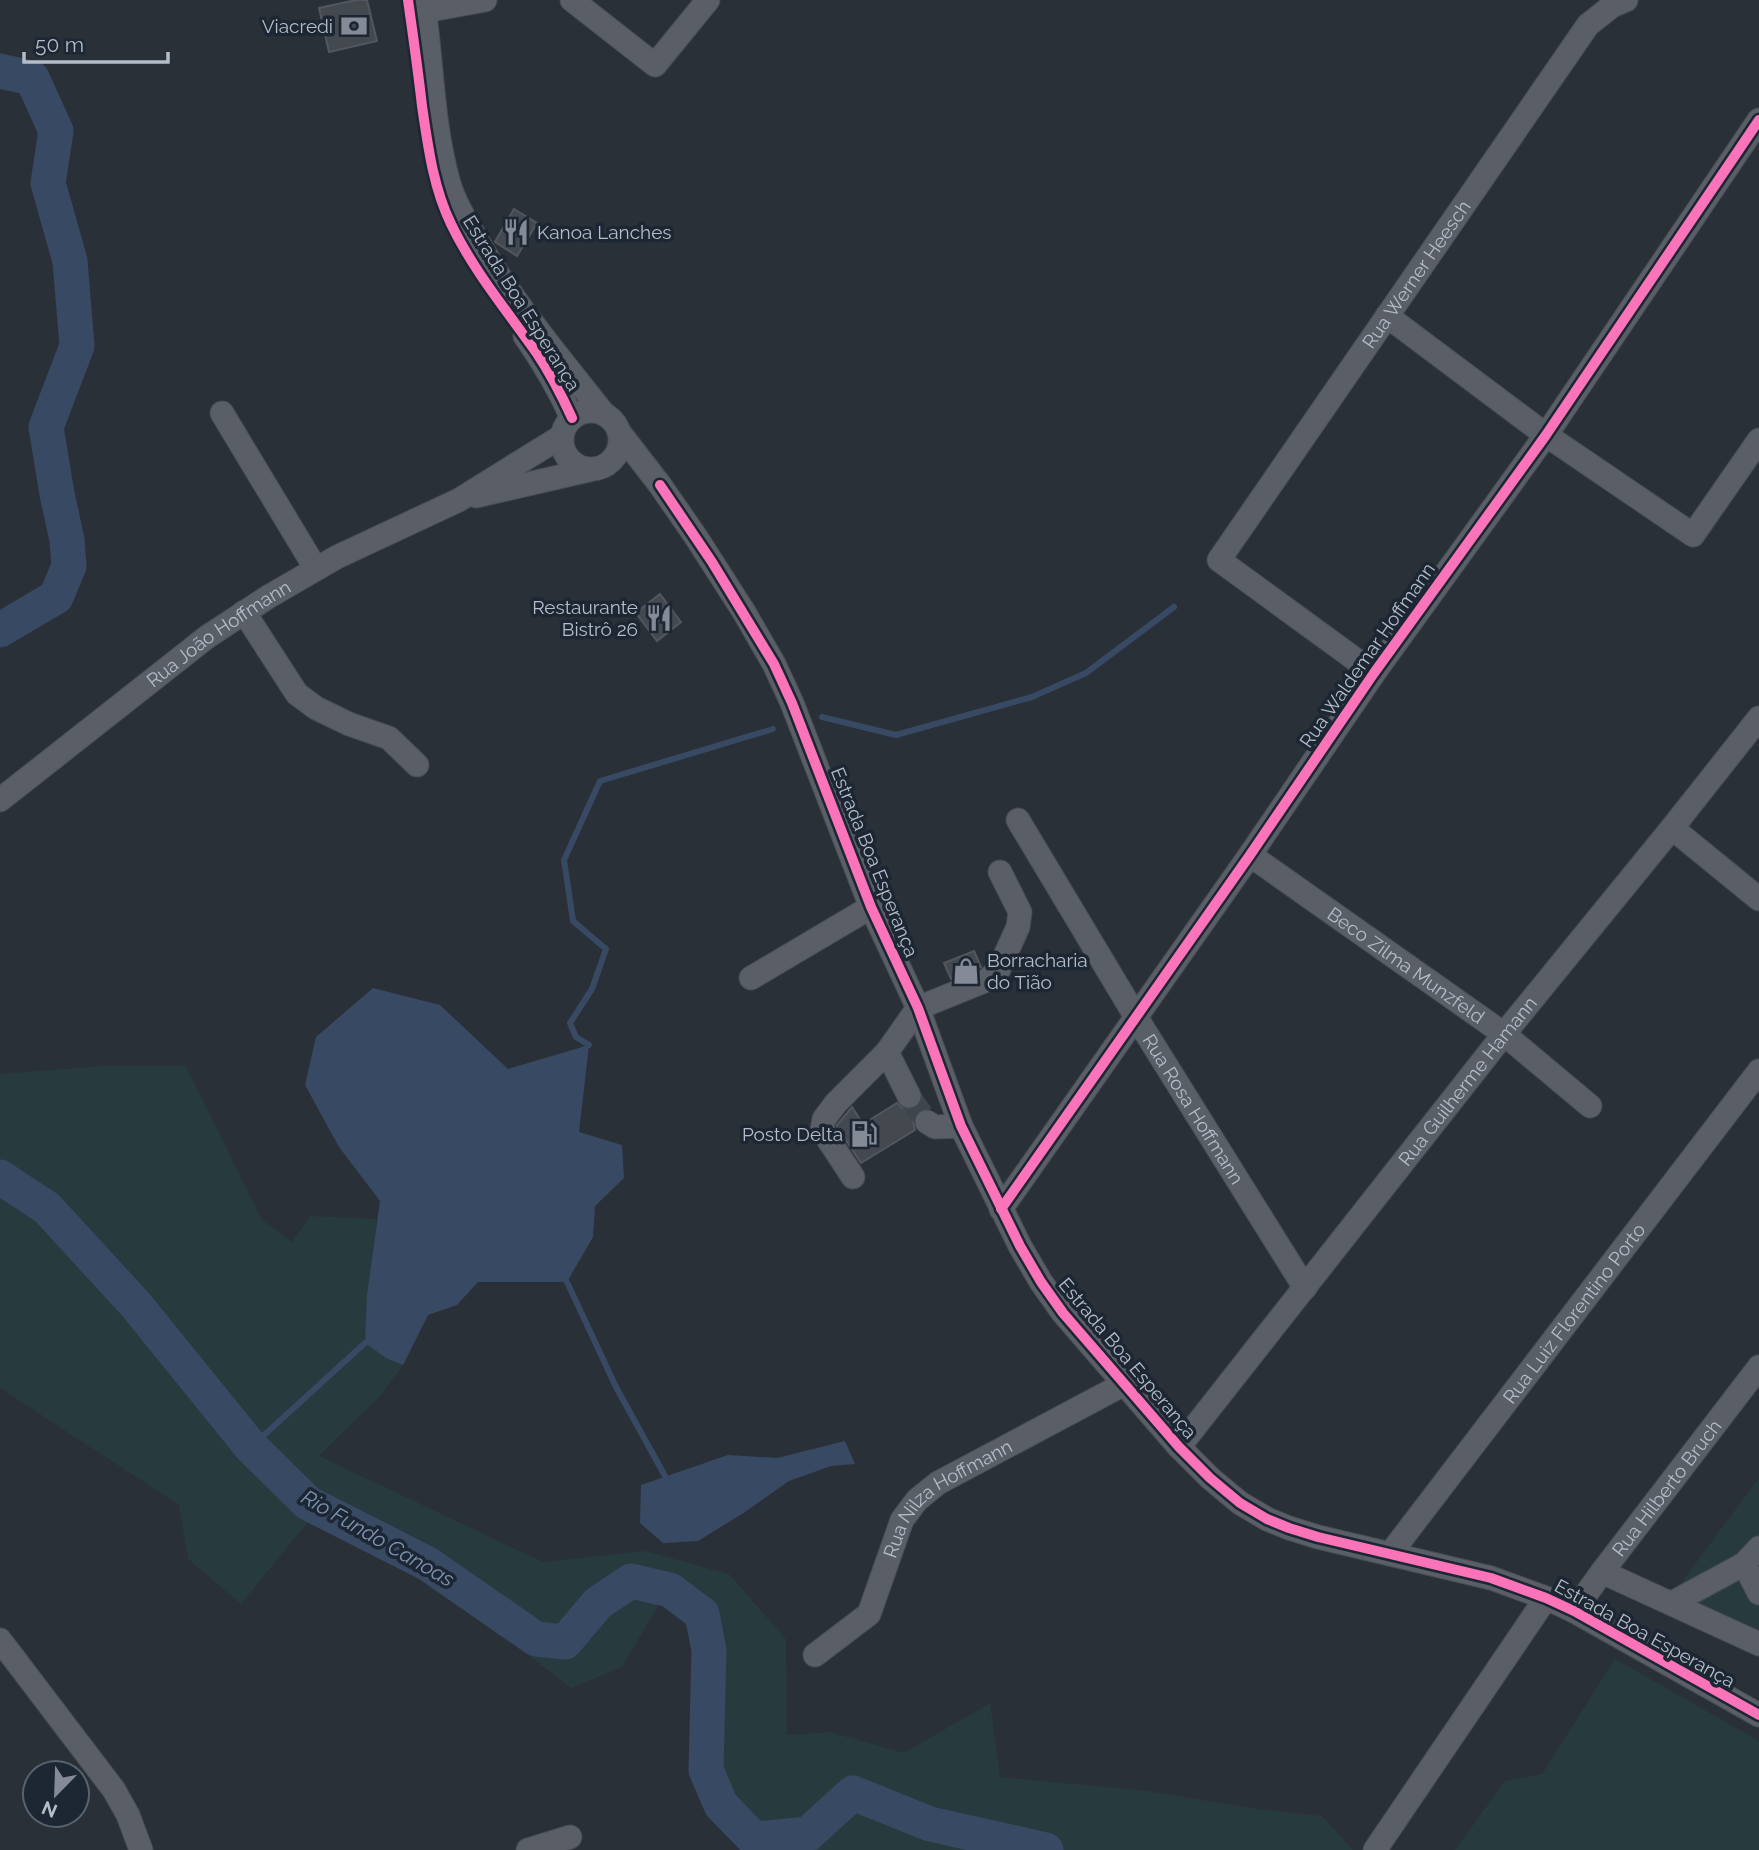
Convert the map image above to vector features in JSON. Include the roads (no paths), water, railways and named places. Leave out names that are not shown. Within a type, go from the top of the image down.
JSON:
[{"type":"street","points":[[419,4],[485,0]]},
{"type":"street","points":[[572,0],[655,65],[708,0]]},
{"type":"street","name":"Rua Werner Heesch","points":[[1374,673],[1219,560],[1588,25],[1612,6],[1626,0]]},
{"type":"street","name":"Estrada Boa Esperança","points":[[419,4],[439,138],[448,182],[460,210],[489,263],[604,414]]},
{"type":"street","name":"Estrada Boa Esperança","points":[[419,4],[428,145],[435,183],[450,223],[463,247],[538,355],[561,395],[567,427]]},
{"type":"street","name":"Rua Waldemar Hoffmann","points":[[1000,1209],[1250,855],[1374,673],[1546,435],[1759,120]]},
{"type":"street","points":[[1387,316],[1546,435],[1693,535],[1759,440]]},
{"type":"street","points":[[600,466],[619,449],[619,432],[614,422],[604,414],[588,411],[567,427],[562,445],[571,462],[580,467],[600,466],[660,485]]},
{"type":"street","points":[[222,413],[316,569]]},
{"type":"street","name":"Rua João Hoffmann","points":[[0,800],[207,637],[244,612],[337,557],[459,500],[567,427]]},
{"type":"street","name":"Estrada Boa Esperança","points":[[619,432],[696,537],[774,664],[792,703],[871,907],[918,1008],[961,1126],[1020,1247],[1063,1313],[1179,1447],[1240,1503],[1267,1519],[1318,1537],[1491,1578],[1546,1598],[1759,1715]]},
{"type":"street","name":"Rua João Hoffmann","points":[[459,500],[600,466]]},
{"type":"street","points":[[244,612],[297,694],[316,708],[349,724],[389,738],[417,765]]},
{"type":"street","name":"Rua Guilherme Hamann","points":[[1179,1447],[1504,1034],[1759,718]]},
{"type":"street","name":"Rua Rosa Hoffmann","points":[[1018,820],[1136,1017],[1305,1288]]},
{"type":"street","points":[[1672,828],[1759,899]]},
{"type":"street","name":"Beco Zilma Munzfeld","points":[[1250,855],[1504,1034],[1590,1106]]},
{"type":"street","points":[[853,1177],[822,1130],[824,1119],[836,1103],[887,1052],[918,1008],[987,980],[998,971],[1018,927],[1020,912],[1000,872]]},
{"type":"street","points":[[751,978],[871,907]]},
{"type":"street","points":[[887,1052],[909,1096]]},
{"type":"street","name":"Rua Luiz Florentino Porto","points":[[1390,1554],[1759,1072]]},
{"type":"street","points":[[927,1122],[935,1127],[961,1126]]},
{"type":"street","name":"Rua Hilberto Bruch","points":[[1574,1611],[1759,1367]]},
{"type":"street","name":"Rua Nilza Hoffmann","points":[[815,1655],[869,1614],[902,1520],[917,1500],[938,1483],[1124,1384]]},
{"type":"street","points":[[1672,1603],[1751,1556],[1759,1593]]},
{"type":"street","points":[[1602,1572],[1759,1644]]},
{"type":"street","points":[[1375,1850],[1546,1598]]},
{"type":"street","points":[[0,1640],[114,1790],[128,1815],[141,1850]]},
{"type":"street","points":[[528,1850],[570,1837]]},
{"type":"water","points":[[373,988],[440,1005],[508,1069],[589,1045],[579,1132],[622,1145],[624,1178],[595,1206],[593,1237],[567,1282],[478,1282],[457,1305],[428,1315],[403,1365],[386,1358],[365,1343],[367,1294],[380,1201],[339,1147],[305,1085],[316,1037]]},
{"type":"water","points":[[845,1441],[855,1464],[831,1466],[789,1481],[698,1541],[663,1543],[640,1523],[641,1485],[728,1455],[777,1458]]},
{"type":"waterway","name":"Rio Fundo Canoas","points":[[0,71],[32,78],[56,131],[48,183],[70,261],[77,346],[46,427],[67,540],[69,566],[56,597],[0,630]]},
{"type":"waterway","points":[[822,717],[896,735],[1032,697],[1086,673],[1174,607]]},
{"type":"waterway","points":[[589,1045],[576,1037],[570,1023],[592,989],[606,949],[573,921],[564,860],[600,781],[773,729]]},
{"type":"waterway","name":"Rio Fundo Canoas","points":[[0,1177],[47,1208],[136,1305],[251,1447],[308,1503],[428,1564],[536,1639],[565,1642],[598,1603],[631,1581],[670,1590],[702,1614],[709,1650],[706,1770],[721,1805],[754,1839],[808,1834],[853,1793],[930,1824],[1046,1850]]},
{"type":"waterway","points":[[567,1282],[616,1387],[665,1476]]},
{"type":"waterway","points":[[251,1447],[365,1343]]},
{"type":"tunnel","points":[[909,1096],[927,1122]]},
{"type":"place","name":"Viacredi","points":[[354,26]]},
{"type":"place","name":"Kanoa Lanches","points":[[516,232]]},
{"type":"place","name":"Restaurante Bistrô 26","points":[[659,618]]},
{"type":"place","name":"Borracharia do Tião","points":[[966,971]]},
{"type":"place","name":"Posto Delta","points":[[864,1134]]}]
